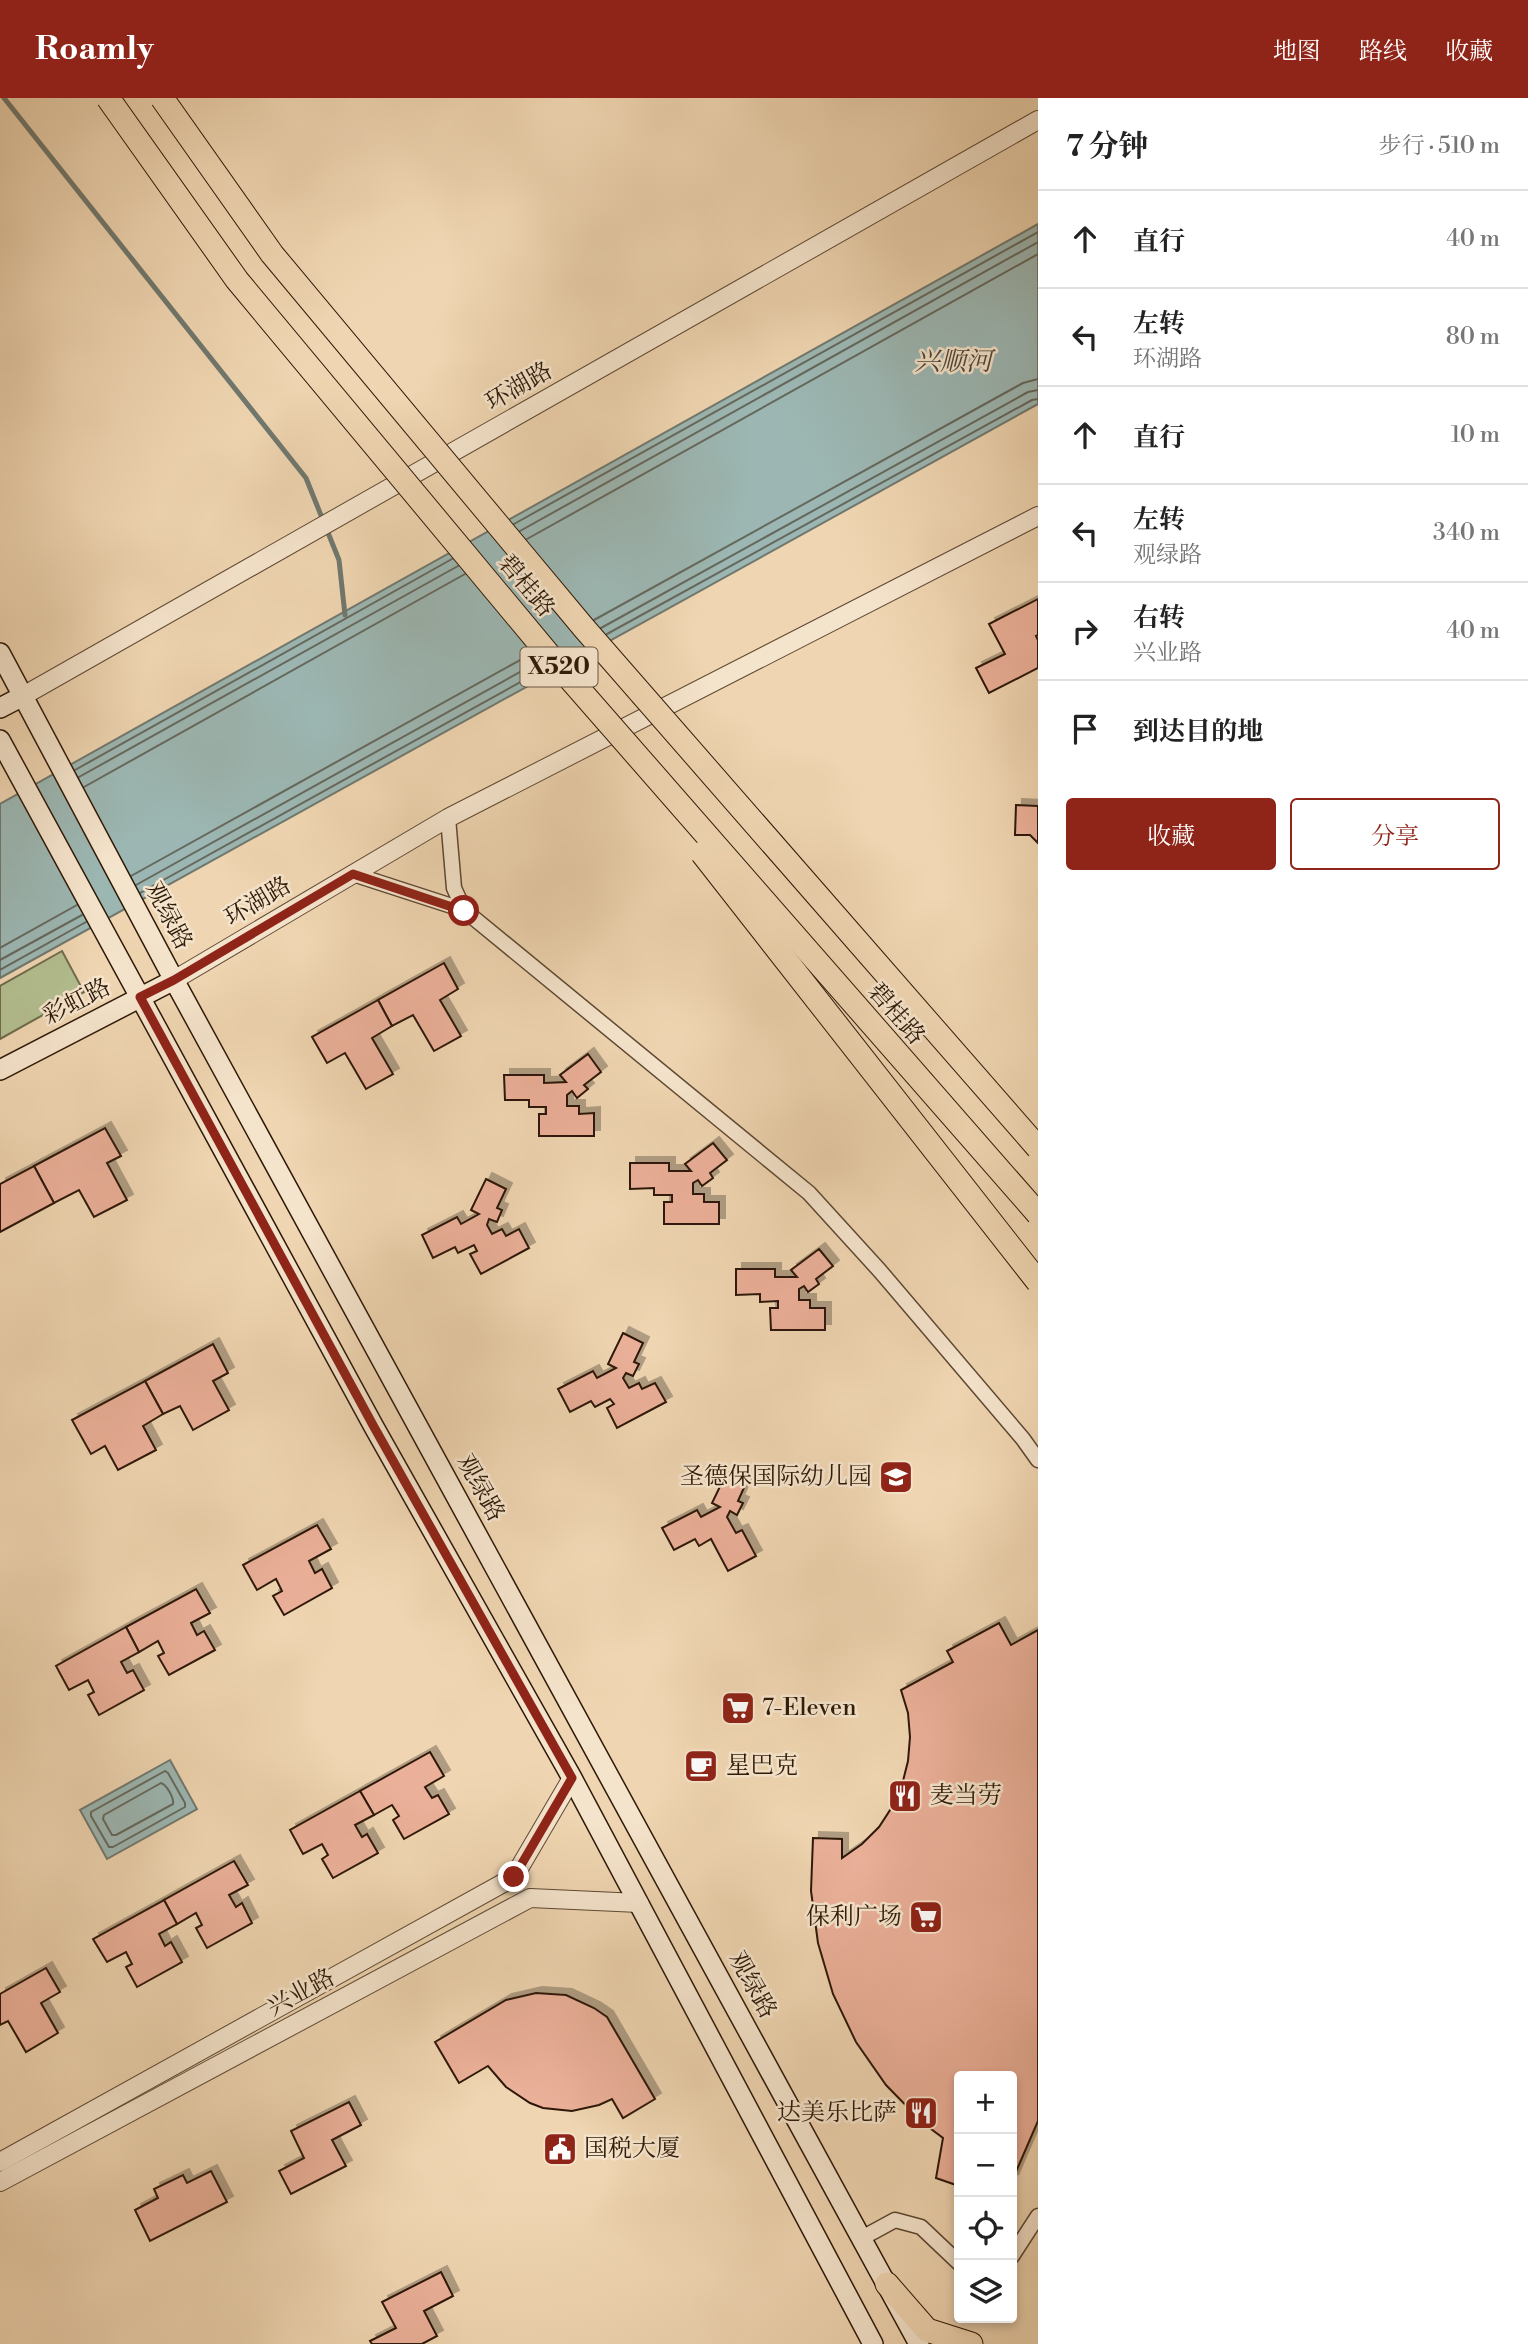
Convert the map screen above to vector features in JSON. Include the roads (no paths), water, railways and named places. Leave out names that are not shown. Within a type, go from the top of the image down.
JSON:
[{"type":"main road","name":"碧桂路","points":[[107,98],[237,280],[524,624],[1038,1214]]},
{"type":"main road","name":"碧桂路","points":[[162,98],[272,254],[512,542],[602,649],[1038,1148]]},
{"type":"main road","points":[[524,624],[1038,1282]]},
{"type":"main road","name":"观绿路","points":[[0,653],[174,980],[919,2344]]},
{"type":"main road","points":[[0,708],[23,696]]},
{"type":"main road","points":[[4,748],[374,1427],[572,1778],[873,2344]]},
{"type":"main road","name":"彩虹路","points":[[0,1070],[174,980]]},
{"type":"main road","points":[[887,2284],[927,2330],[971,2344]]},
{"type":"street","name":"环湖路","points":[[23,696],[1038,120]]},
{"type":"street","name":"环湖路","points":[[174,980],[448,818],[1038,516]]},
{"type":"street","points":[[448,818],[454,888],[464,911]]},
{"type":"street","points":[[353,874],[464,911],[809,1193],[880,1270],[1006,1418],[1038,1460]]},
{"type":"street","name":"兴业路","points":[[0,2162],[514,1877],[572,1778]]},
{"type":"street","name":"兴业路","points":[[0,2182],[530,1898],[639,1903]]},
{"type":"street","points":[[1017,2248],[1038,2216]]},
{"type":"street","points":[[862,2238],[895,2220],[921,2227],[956,2260]]},
{"type":"water","name":"兴顺河","points":[[1038,224],[1038,404],[0,978],[0,804]]},
{"type":"water","points":[[170,1760],[197,1809],[107,1859],[80,1810]]},
{"type":"waterway","points":[[4,98],[306,478],[339,560],[345,615]]},
{"type":"place","name":"圣德保国际幼儿园","points":[[896,1477]]},
{"type":"place","name":"7-Eleven","points":[[738,1708]]},
{"type":"place","name":"星巴克","points":[[701,1766]]},
{"type":"place","name":"麦当劳","points":[[905,1796]]},
{"type":"place","name":"保利广场","points":[[926,1917]]},
{"type":"place","name":"达美乐比萨","points":[[921,2113]]},
{"type":"place","name":"国税大厦","points":[[560,2149]]}]
